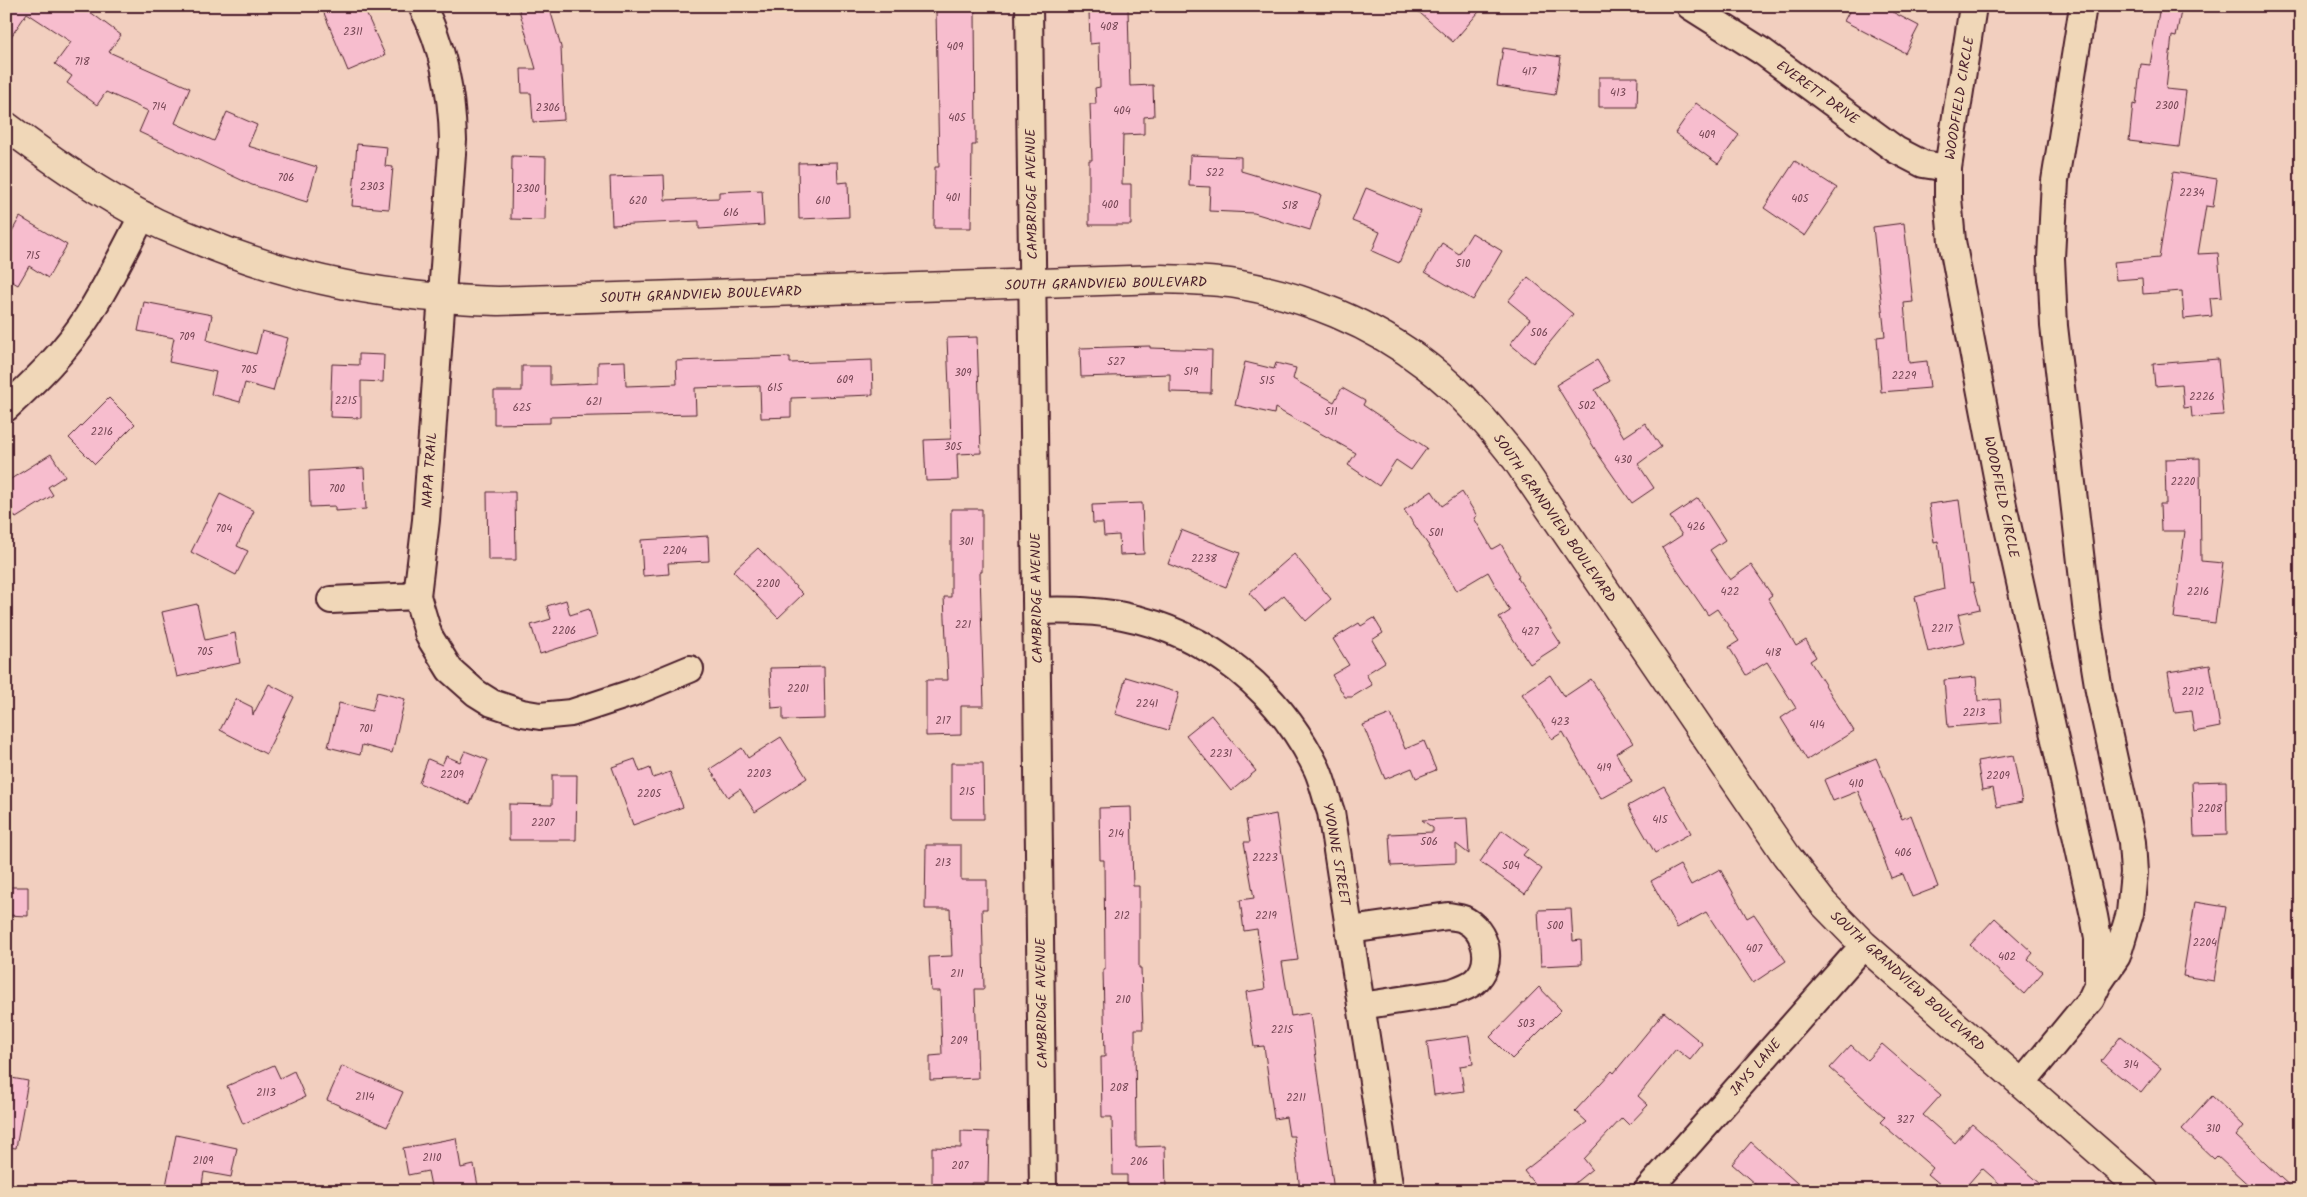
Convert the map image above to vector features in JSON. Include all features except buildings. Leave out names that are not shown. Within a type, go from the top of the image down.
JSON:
[{"type":"street","name":"NAPA TRAIL","points":[[422,6],[448,76],[453,115],[453,140],[426,520],[417,596],[429,636],[450,670],[476,694],[492,703],[522,713],[540,716],[571,713],[632,693],[690,669]]},
{"type":"street","name":"CAMBRIDGE AVENUE","points":[[1029,6],[1043,1191]]},
{"type":"street","name":"EVERETT DRIVE","points":[[1690,6],[1763,52],[1896,150],[1923,164],[1948,168]]},
{"type":"street","name":"WOODFIELD CIRCLE","points":[[1974,6],[1948,168],[1948,198],[1952,241],[2000,492],[2094,916],[2098,938],[2098,984]]},
{"type":"street","name":"WOODFIELD CIRCLE","points":[[2022,1083],[2091,999],[2098,984],[2117,956],[2130,913],[2134,873],[2132,842],[2099,690],[2088,623],[2054,326],[2051,258],[2055,180],[2083,6]]},
{"type":"street","name":"SOUTH GRANDVIEW BOULEVARD","points":[[6,126],[58,165],[143,215],[227,252],[278,269],[352,287],[442,299],[507,300],[1160,279],[1210,281],[1268,290],[1299,300],[1358,324],[1383,337],[1427,366],[1466,401],[1516,459],[1786,855],[1823,903],[1864,945],[2144,1191]]},
{"type":"street","points":[[6,408],[32,384],[63,350],[87,317],[143,215]]},
{"type":"street","points":[[331,600],[417,596]]},
{"type":"street","name":"YVONNE STREET","points":[[1036,610],[1088,611],[1123,616],[1152,624],[1200,644],[1232,665],[1262,690],[1293,726],[1317,770],[1331,812],[1390,1191]]},
{"type":"street","points":[[1350,930],[1448,916],[1462,918],[1472,924],[1484,940],[1486,948],[1483,970],[1475,981],[1465,988],[1452,992],[1362,1006]]},
{"type":"street","name":"JAYS LANE","points":[[1657,1188],[1814,999],[1864,945]]}]
